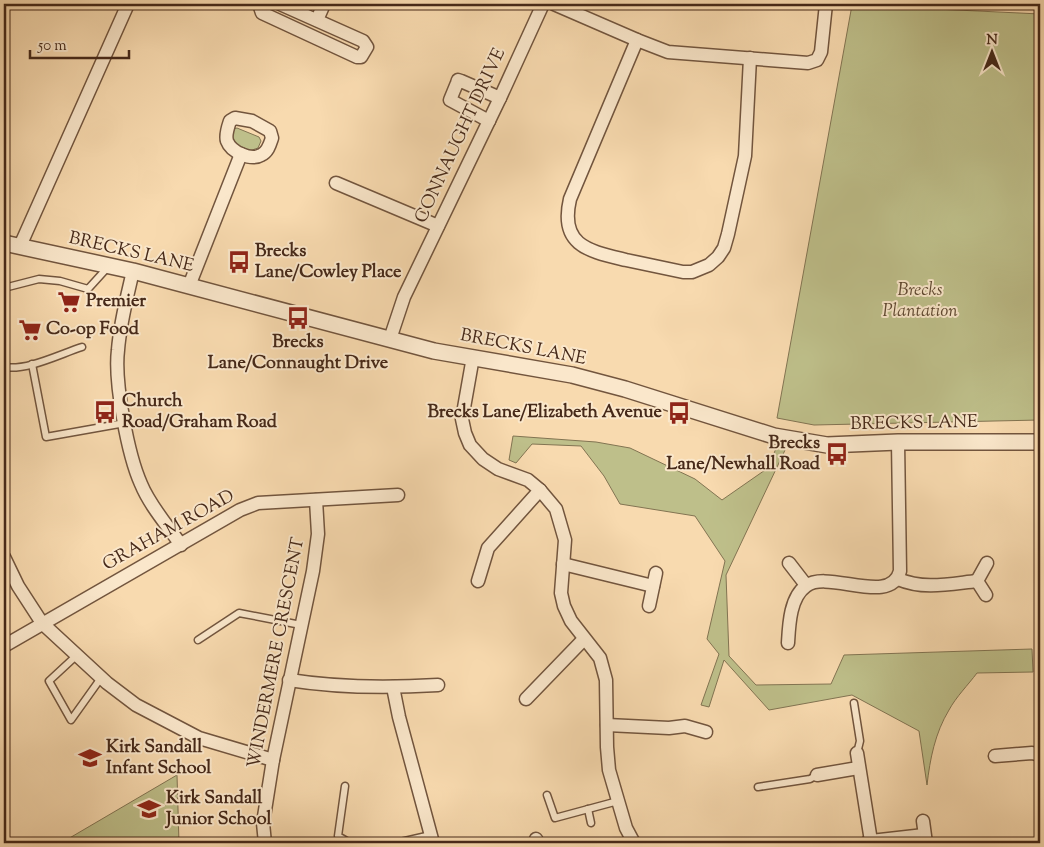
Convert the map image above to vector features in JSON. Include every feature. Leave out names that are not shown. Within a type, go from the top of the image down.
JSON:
[{"type":"street","points":[[20,246],[128,4]]},
{"type":"street","points":[[262,4],[260,7],[262,13],[357,57],[363,55],[367,47],[363,41],[280,4]]},
{"type":"street","points":[[317,20],[324,4]]},
{"type":"street","name":"CONNAUGHT DRIVE","points":[[390,339],[404,296],[500,98],[543,4]]},
{"type":"street","points":[[554,4],[668,52],[808,63],[817,60],[821,52],[826,4]]},
{"type":"street","points":[[583,16],[588,4]]},
{"type":"street","points":[[637,40],[570,199],[567,219],[573,237],[592,252],[683,272],[692,272],[709,265],[724,248],[746,156],[750,58]]},
{"type":"street","points":[[489,120],[450,100],[458,80],[500,98]]},
{"type":"street","points":[[189,286],[241,154]]},
{"type":"street","points":[[336,183],[438,226]]},
{"type":"street","name":"BRECKS LANE","points":[[4,243],[133,271],[434,351],[572,375],[625,389],[774,436],[827,445],[898,442],[1040,442]]},
{"type":"street","points":[[133,271],[121,324],[117,352],[125,422],[134,464],[141,485],[181,545]]},
{"type":"street","points":[[474,357],[462,419],[465,433],[470,445],[483,459],[498,469],[528,480],[540,490],[556,509],[565,540],[562,593],[564,606],[570,621],[600,658],[604,669],[609,770],[626,828],[634,843]]},
{"type":"street","points":[[788,643],[791,616],[797,597],[806,585],[824,580],[867,587],[882,586],[893,583],[898,578],[900,571],[898,442]]},
{"type":"street","points":[[478,581],[488,548],[540,490]]},
{"type":"street","name":"GRAHAM ROAD","points":[[4,646],[240,510],[258,503],[398,495]]},
{"type":"street","name":"WINDERMERE CRESCENT","points":[[265,843],[263,823],[273,760],[313,571],[318,534],[316,500]]},
{"type":"street","points":[[4,557],[18,586],[42,623],[101,678],[136,705],[199,738],[273,760]]},
{"type":"street","points":[[789,563],[806,585]]},
{"type":"street","points":[[977,581],[987,563]]},
{"type":"street","points":[[563,564],[653,586]]},
{"type":"street","points":[[649,606],[656,573]]},
{"type":"street","points":[[898,578],[912,584],[930,587],[977,581]]},
{"type":"street","points":[[977,581],[986,595]]},
{"type":"street","points":[[526,699],[584,639]]},
{"type":"street","points":[[289,680],[338,686],[393,687],[438,685]]},
{"type":"street","points":[[393,687],[399,717],[432,839]]},
{"type":"street","points":[[607,726],[669,728],[685,726],[706,732]]},
{"type":"street","points":[[995,756],[1032,752],[1040,756]]},
{"type":"street","points":[[857,753],[868,842],[925,839],[923,821]]},
{"type":"street","points":[[817,775],[858,768]]},
{"type":"lane","points":[[4,288],[39,279],[60,281],[88,289],[108,266]]},
{"type":"lane","points":[[4,367],[12,368],[32,364],[82,346]]},
{"type":"lane","points":[[32,364],[46,437],[125,422]]},
{"type":"lane","points":[[198,640],[239,613],[301,626]]},
{"type":"lane","points":[[76,656],[49,681],[71,720],[101,678]]},
{"type":"lane","points":[[854,703],[860,741],[857,753]]},
{"type":"lane","points":[[758,787],[810,779],[817,775]]},
{"type":"lane","points":[[345,786],[338,836],[350,843]]},
{"type":"lane","points":[[547,795],[555,818],[618,801]]},
{"type":"lane","points":[[588,809],[591,823]]},
{"type":"lane","points":[[396,843],[432,839]]},
{"type":"green space","name":"Brecks Plantation","points":[[852,5],[1040,14],[1040,420],[814,425],[777,418]]},
{"type":"green space","points":[[237,128],[259,137],[261,141],[258,148],[249,151],[231,142],[233,129]]},
{"type":"green space","points":[[513,436],[596,442],[630,448],[695,479],[722,500],[768,468],[777,446],[786,448],[726,575],[729,656],[756,685],[831,684],[844,655],[1032,649],[1033,672],[977,673],[952,705],[944,719],[932,756],[927,785],[919,731],[852,695],[769,710],[724,660],[709,707],[701,705],[719,654],[707,639],[725,561],[695,516],[620,504],[604,476],[581,446],[532,444],[516,463],[509,460]]},
{"type":"green space","name":"Kirk Sandall Junior School","points":[[177,775],[179,843],[61,843]]},
{"type":"place","name":"Brecks Lane/Cowley Place","points":[[239,262]]},
{"type":"place","name":"Premier","points":[[69,302]]},
{"type":"place","name":"Brecks Lane/Connaught Drive","points":[[298,318]]},
{"type":"place","name":"Co-op Food","points":[[30,330]]},
{"type":"place","name":"Church Road/Graham Road","points":[[105,412]]},
{"type":"place","name":"Brecks Lane/Elizabeth Avenue","points":[[679,413]]},
{"type":"place","name":"Brecks Lane/Newhall Road","points":[[837,454]]},
{"type":"place","name":"Kirk Sandall Infant School","points":[[90,758]]},
{"type":"place","name":"Kirk Sandall Junior School","points":[[149,809]]}]
